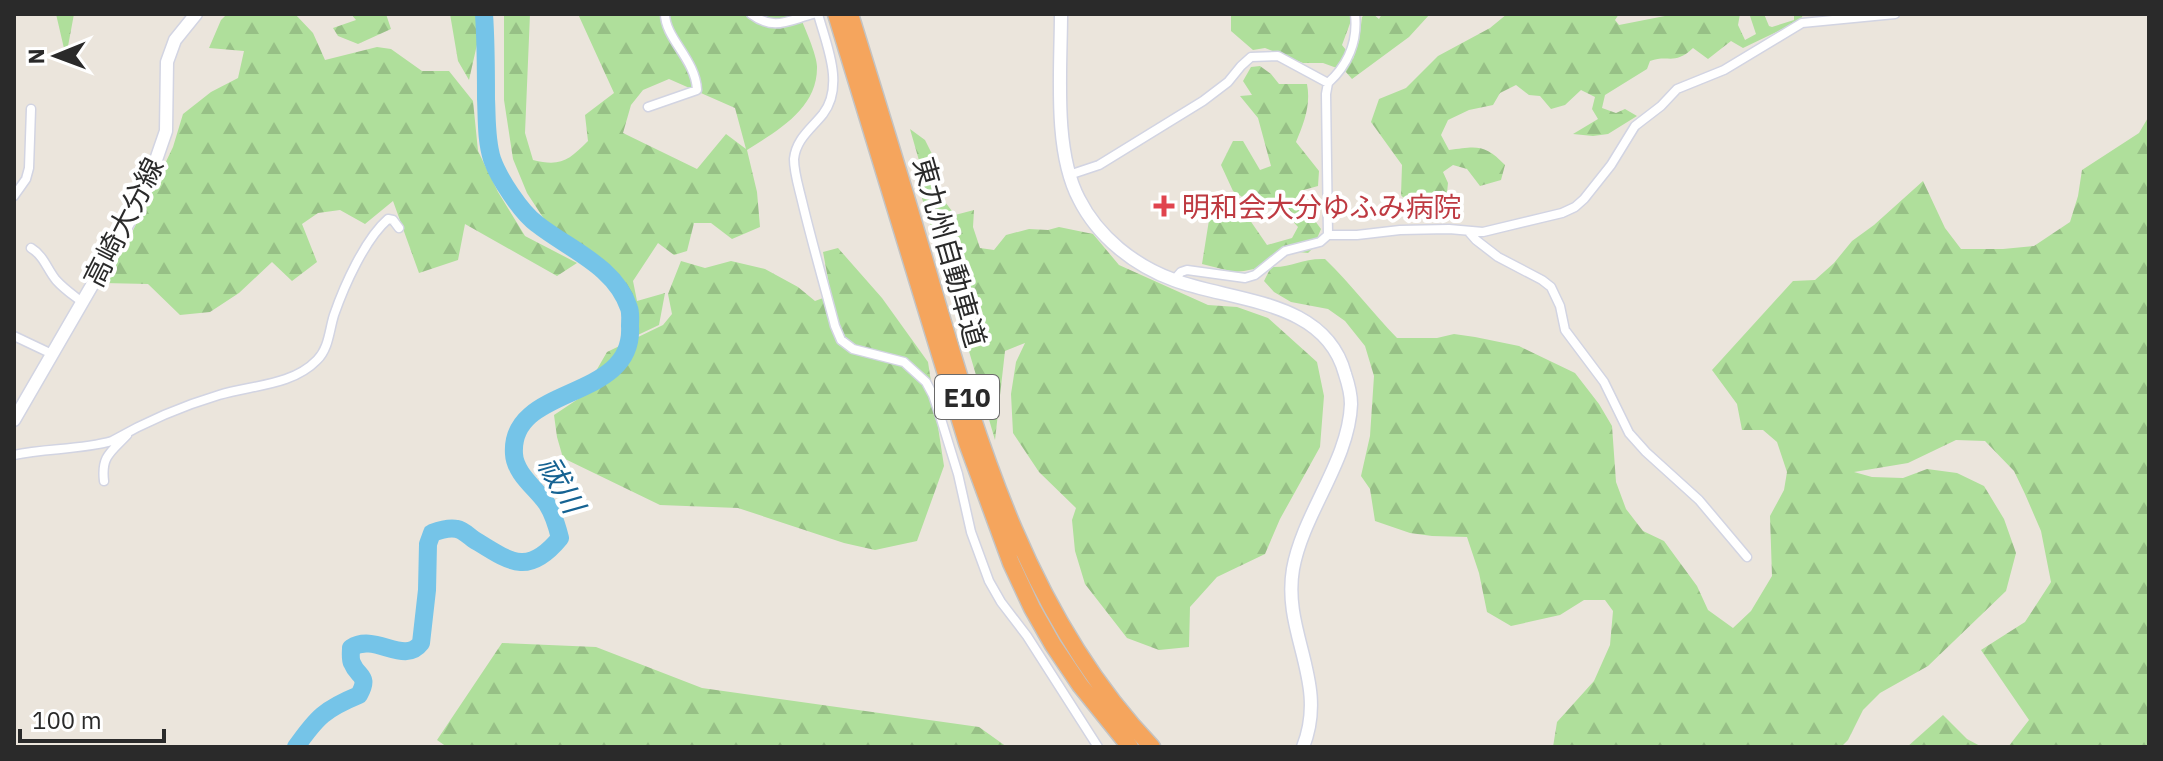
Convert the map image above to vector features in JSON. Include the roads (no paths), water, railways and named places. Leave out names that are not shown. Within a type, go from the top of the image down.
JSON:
[{"type":"highway","name":"東九州自動車道","points":[[836,14],[967,443],[1011,563],[1053,645],[1080,685],[1130,747]]},
{"type":"highway","name":"東九州自動車道","points":[[850,14],[955,361],[1026,558],[1079,657],[1103,692],[1152,747]]},
{"type":"street","name":"高崎大分線","points":[[14,420],[147,186],[166,131],[167,62],[175,40],[196,14]]},
{"type":"street","points":[[648,107],[697,90],[688,60],[665,22],[665,14]]},
{"type":"street","points":[[751,14],[764,24],[780,24],[815,14],[831,61],[831,99],[824,112],[803,135],[794,159],[804,209],[841,340],[853,349],[904,362],[926,382],[946,434],[971,532],[989,581],[1098,747]]},
{"type":"street","points":[[1061,14],[1064,142],[1069,175],[1085,210],[1110,240],[1134,259],[1174,280],[1254,301],[1296,316],[1326,338],[1343,365],[1351,403],[1348,421],[1339,456],[1300,542],[1291,583],[1293,615],[1311,692],[1311,721],[1303,747]]},
{"type":"street","points":[[1328,235],[1326,94],[1328,83],[1343,68],[1349,55],[1354,38],[1355,14]]},
{"type":"street","points":[[1174,280],[1187,270],[1245,278],[1255,275],[1285,251],[1320,242],[1328,235],[1449,229],[1483,232],[1562,213],[1575,207],[1611,165],[1635,126],[1677,89],[1724,70],[1802,23],[1895,14]]},
{"type":"street","points":[[1069,175],[1099,165],[1203,101],[1228,82],[1251,57],[1278,56],[1328,83]]},
{"type":"street","points":[[14,196],[26,179],[29,168],[31,109]]},
{"type":"street","points":[[14,455],[112,441],[197,402],[282,380],[308,368],[326,348],[340,301],[372,238],[388,219],[399,228]]},
{"type":"street","points":[[1469,232],[1498,257],[1551,287],[1560,306],[1565,330],[1604,382],[1629,433],[1699,500],[1747,557]]},
{"type":"street","points":[[31,248],[45,261],[63,287],[82,302]]},
{"type":"street","points":[[14,336],[52,354]]},
{"type":"street","points":[[104,481],[106,457],[132,431]]},
{"type":"waterway","name":"祓川","points":[[296,747],[323,715],[359,695],[363,680],[352,663],[351,648],[370,644],[406,651],[421,643],[428,544],[432,533],[454,528],[518,562],[538,558],[560,538],[549,508],[522,475],[515,461],[518,431],[531,415],[594,382],[613,368],[626,351],[630,315],[622,293],[590,260],[531,219],[495,167],[487,129],[484,14]]},
{"type":"place","name":"明和会大分ゆふみ病院","points":[[1164,206]]}]
